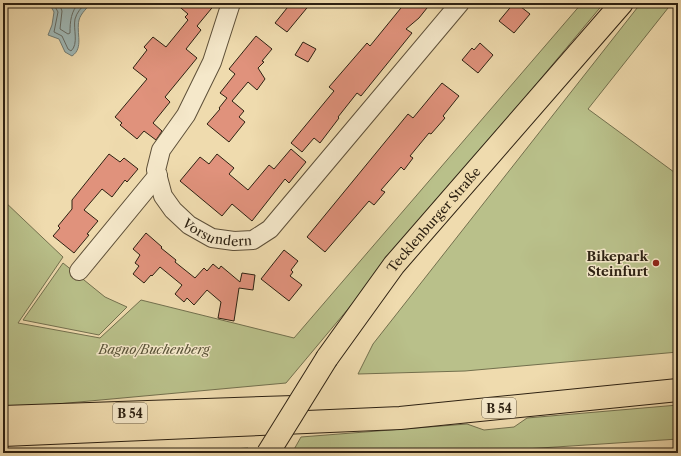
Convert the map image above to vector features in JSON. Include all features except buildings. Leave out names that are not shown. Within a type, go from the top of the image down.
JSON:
[{"type":"main road","name":"Tecklenburger Straße","points":[[268,453],[327,358],[394,265],[622,3]]},
{"type":"main road","name":"B 54","points":[[3,417],[401,404],[678,377]]},
{"type":"main road","name":"B 54","points":[[3,435],[400,418],[678,390]]},
{"type":"street","name":"Vorsundern","points":[[231,3],[212,62],[186,115],[161,150],[156,170],[163,196],[173,210],[189,226],[212,238],[234,241],[253,240],[270,229],[460,3]]},
{"type":"street","points":[[79,271],[158,175]]},
{"type":"green space","name":"Bagno/Buchenberg","points":[[582,3],[604,3],[286,383],[24,407],[3,407],[3,200],[63,257],[18,323],[100,338],[141,300],[294,338]]},
{"type":"green space","points":[[641,3],[672,3],[588,109],[678,175],[678,352],[465,371],[358,374],[373,344]]},
{"type":"green space","points":[[63,263],[105,297],[127,307],[99,335],[23,320]]},
{"type":"green space","points":[[678,405],[678,439],[464,453],[292,453],[301,437],[467,424],[484,430],[514,427],[527,418]]},
{"type":"green space","points":[[248,448],[246,453],[173,453]]},
{"type":"water","points":[[49,3],[92,3],[80,17],[78,25],[79,45],[76,53],[72,56],[65,52],[59,39],[48,35],[52,25],[54,12]]},
{"type":"place","name":"Bikepark Steinfurt","points":[[656,263]]}]
